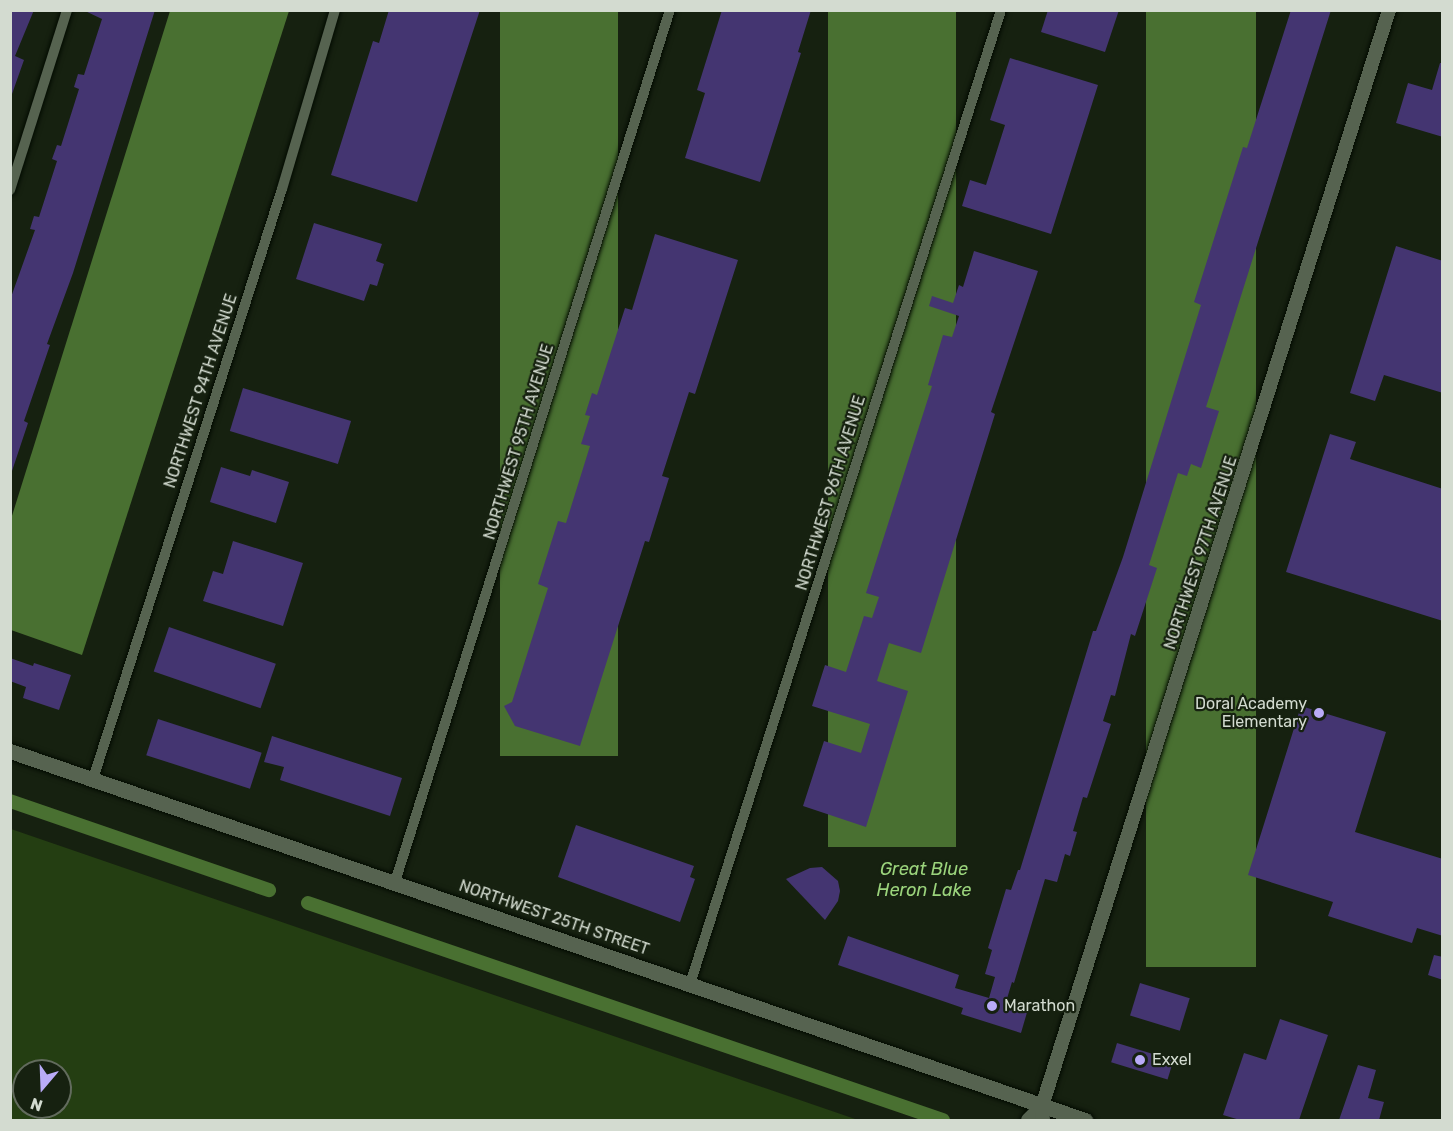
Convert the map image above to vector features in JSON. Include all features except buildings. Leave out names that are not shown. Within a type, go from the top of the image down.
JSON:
[{"type":"main road","name":"NORTHWEST 25TH STREET","points":[[10,751],[690,984],[1042,1113],[1085,1120]]},
{"type":"street","points":[[10,190],[67,10]]},
{"type":"street","name":"NORTHWEST 94TH AVENUE","points":[[93,779],[282,189],[335,10]]},
{"type":"street","name":"NORTHWEST 95TH AVENUE","points":[[395,882],[670,10]]},
{"type":"street","name":"NORTHWEST 96TH AVENUE","points":[[690,984],[1001,10]]},
{"type":"street","name":"NORTHWEST 97TH AVENUE","points":[[1029,1120],[1042,1113],[1389,10]]},
{"type":"shaded area","points":[[11,829],[858,1120],[11,1120]]},
{"type":"water","points":[[170,11],[289,11],[82,655],[11,630],[11,519]]},
{"type":"water","points":[[500,11],[618,11],[618,756],[500,756]]},
{"type":"water","points":[[828,11],[956,11],[956,847],[828,847]]},
{"type":"water","points":[[1146,11],[1256,11],[1256,967],[1146,967]]},
{"type":"waterway","points":[[10,801],[269,890]]},
{"type":"waterway","points":[[308,903],[943,1120]]},
{"type":"place","name":"Doral Academy Elementary","points":[[1319,713]]},
{"type":"place","name":"Marathon","points":[[992,1006]]},
{"type":"place","name":"Exxel","points":[[1140,1060]]},
{"type":"water label","name":"Great Blue Heron Lake","points":[[924,880]]}]
